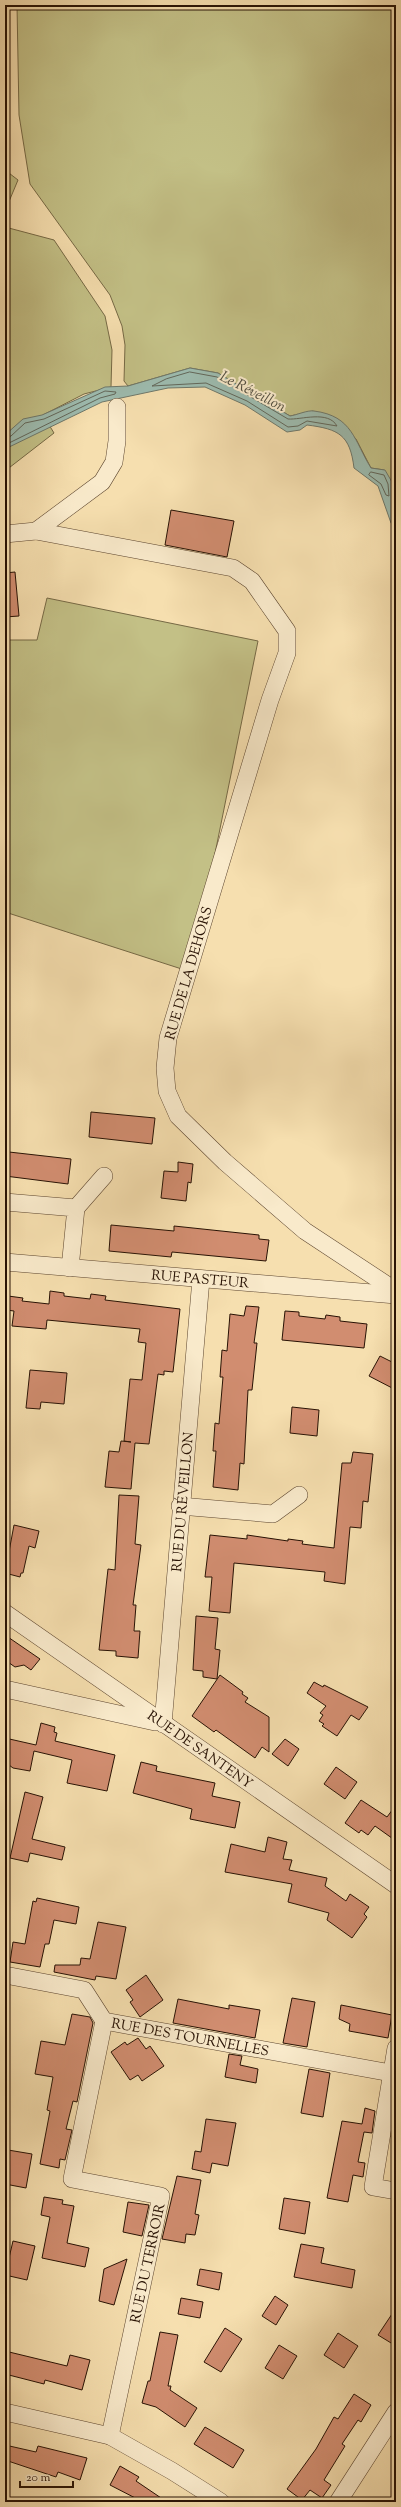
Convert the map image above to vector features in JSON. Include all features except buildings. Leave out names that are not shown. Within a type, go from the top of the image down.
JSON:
[{"type":"street","points":[[5,534],[36,531],[102,482],[114,462],[117,441],[117,407]]},
{"type":"street","name":"RUE DE LA DEHORS","points":[[36,531],[233,568],[252,581],[287,631],[287,653],[270,700],[168,1038],[165,1068],[167,1091],[178,1116],[225,1162],[305,1231],[396,1291]]},
{"type":"street","points":[[70,1268],[76,1208],[104,1176]]},
{"type":"street","points":[[5,1202],[76,1208]]},
{"type":"street","name":"RUE PASTEUR","points":[[5,1262],[396,1294]]},
{"type":"street","name":"RUE DU RÉVEILLON","points":[[162,1724],[201,1279]]},
{"type":"street","points":[[180,1506],[273,1514],[299,1496]]},
{"type":"street","name":"RUE DE SANTENY","points":[[5,1613],[162,1724],[396,1885]]},
{"type":"street","points":[[5,1689],[162,1724]]},
{"type":"street","name":"RUE DES TOURNELLES","points":[[5,1976],[84,1990],[104,2021],[391,2073]]},
{"type":"street","name":"RUE DU TERROIR","points":[[104,2021],[72,2179],[161,2196],[110,2436]]},
{"type":"street","points":[[396,2048],[373,2187],[396,2191]]},
{"type":"street","points":[[5,2412],[110,2436],[172,2471],[221,2502]]},
{"type":"street","points":[[338,2502],[396,2412]]},
{"type":"shaded area","points":[[17,5],[396,5],[396,508],[384,470],[371,468],[356,439],[313,411],[290,416],[218,373],[190,368],[128,386],[124,381],[125,345],[122,326],[110,295],[30,184],[19,115]]},
{"type":"shaded area","points":[[5,170],[18,180],[5,211]]},
{"type":"shaded area","points":[[5,227],[54,240],[105,316],[112,350],[111,387],[84,394],[43,415],[54,433],[5,471]]},
{"type":"shaded area","points":[[47,598],[258,641],[191,972],[5,912],[5,640],[37,640]]},
{"type":"water","points":[[190,368],[218,373],[290,416],[308,411],[314,411],[337,418],[345,424],[356,439],[371,468],[385,470],[392,482],[396,529],[391,523],[378,486],[354,468],[349,448],[346,441],[341,436],[327,429],[307,425],[300,430],[287,432],[245,405],[205,387],[168,388],[102,402],[5,449],[5,435],[23,419],[42,415],[105,387],[128,386]]},
{"type":"water label","name":"Le Réveillon","points":[[253,391]]}]
